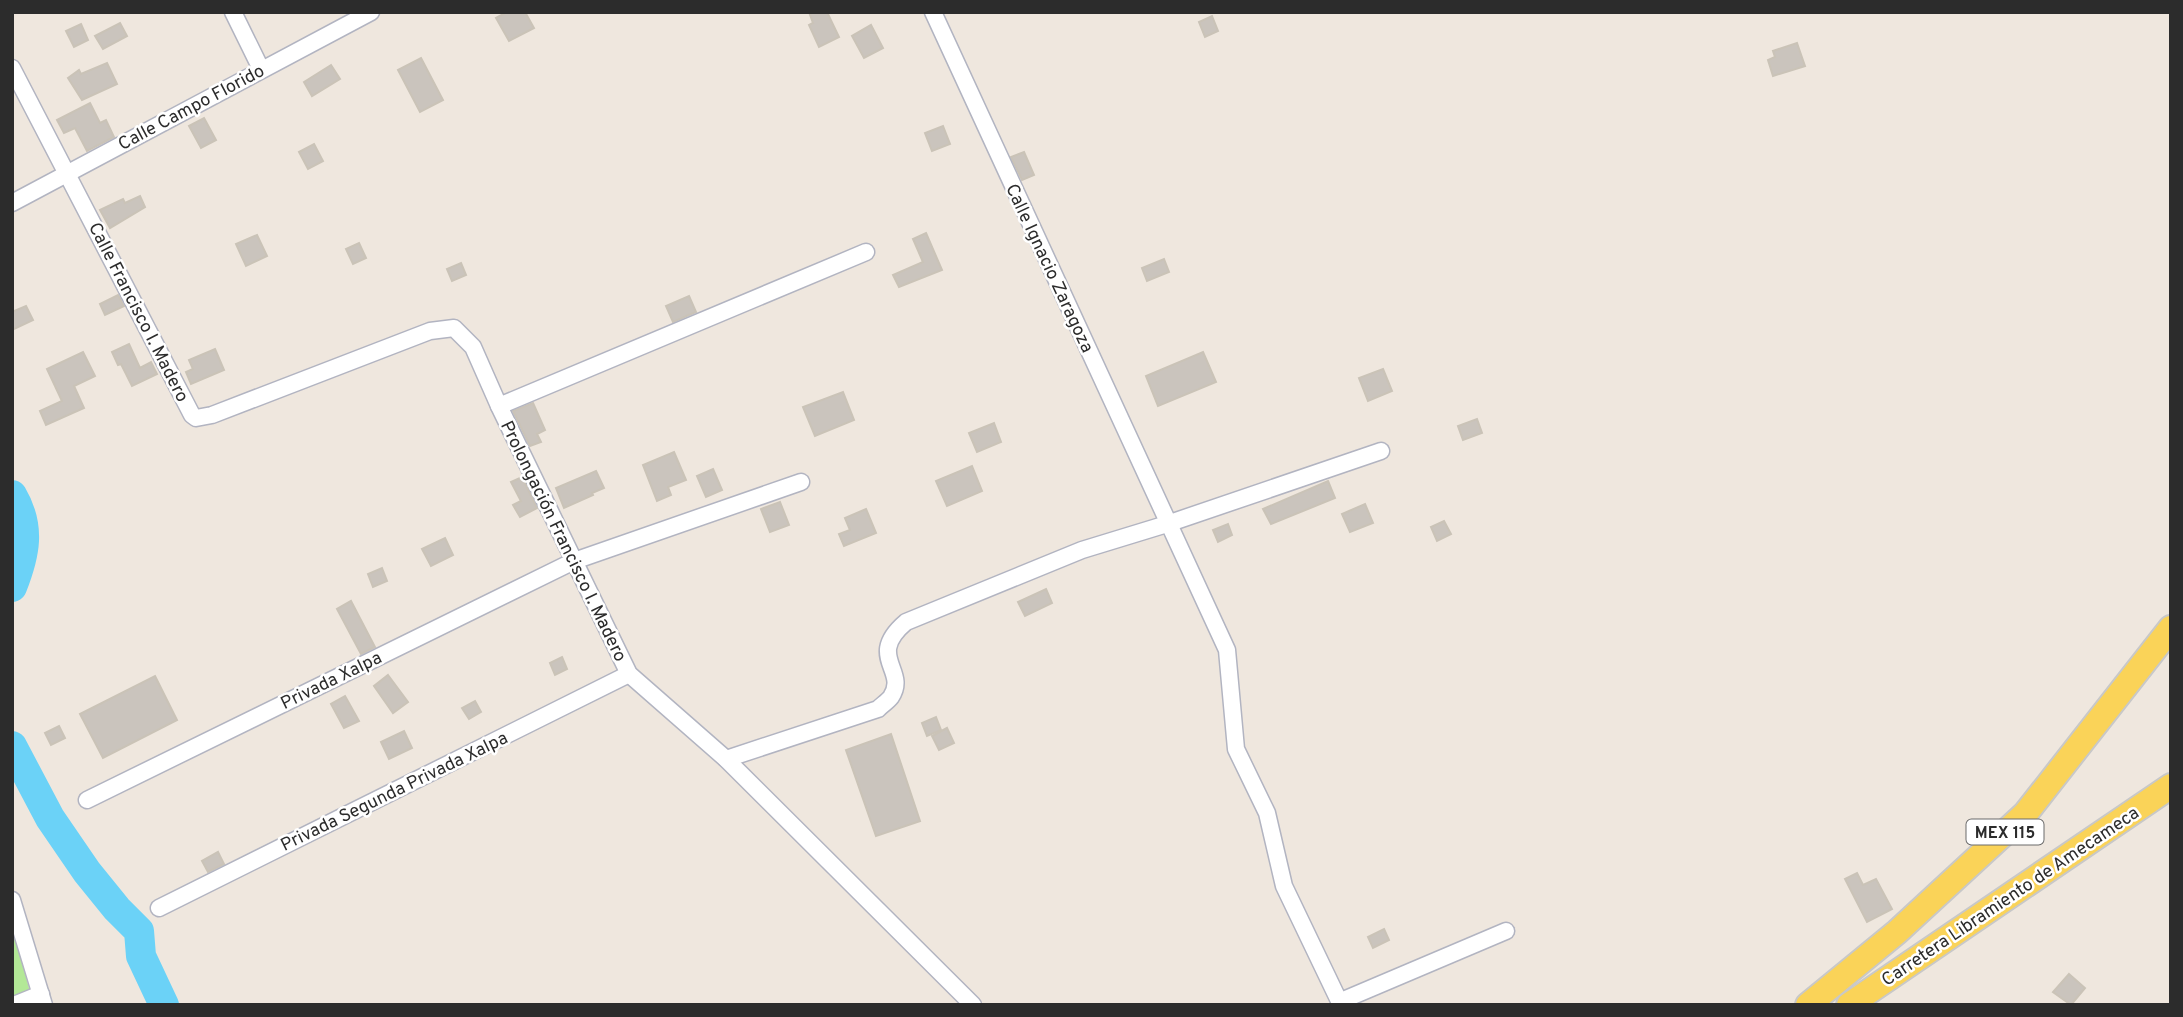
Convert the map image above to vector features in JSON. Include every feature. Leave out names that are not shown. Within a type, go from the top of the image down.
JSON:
[{"type":"main road","name":"Carretera Libramiento de Amecameca","points":[[1808,1005],[1897,932],[2026,813],[2171,628]]},
{"type":"main road","name":"Carretera Libramiento de Amecameca","points":[[1849,1005],[2171,786]]},
{"type":"street","points":[[233,12],[261,69]]},
{"type":"street","name":"Calle Campo Florido","points":[[12,203],[371,12]]},
{"type":"street","name":"Calle Ignacio Zaragoza","points":[[933,12],[1227,650],[1236,749],[1267,813],[1284,886],[1341,1003]]},
{"type":"street","name":"Calle Francisco I. Madero","points":[[12,68],[192,415],[196,418],[212,415],[430,331],[454,328],[473,347],[499,405]]},
{"type":"street","points":[[499,405],[866,252]]},
{"type":"street","name":"Prolongación Francisco I. Madero","points":[[499,405],[629,674],[726,759],[973,1005]]},
{"type":"street","points":[[726,759],[878,709],[891,697],[896,682],[887,651],[892,634],[906,622],[1082,550],[1381,451]]},
{"type":"street","name":"Privada Xalpa","points":[[87,800],[575,561],[801,482]]},
{"type":"street","name":"Privada Segunda Privada Xalpa","points":[[159,908],[629,674]]},
{"type":"street","points":[[12,900],[42,999],[15,1005]]},
{"type":"street","points":[[1341,1003],[1506,931]]},
{"type":"green space","points":[[12,924],[30,992],[12,1000]]},
{"type":"building","points":[[507,12],[525,12],[534,28],[509,41],[496,18]]},
{"type":"building","points":[[809,12],[827,12],[839,37],[819,47],[809,25],[813,23]]},
{"type":"building","points":[[1212,16],[1218,31],[1205,37],[1199,22]]},
{"type":"building","points":[[120,23],[127,36],[103,49],[95,36]]},
{"type":"building","points":[[81,24],[88,40],[74,47],[66,31]]},
{"type":"building","points":[[871,25],[883,48],[864,58],[852,36]]},
{"type":"building","points":[[1797,43],[1805,66],[1773,76],[1768,60],[1775,57],[1773,51]]},
{"type":"building","points":[[421,58],[443,100],[420,112],[398,70]]},
{"type":"building","points":[[107,63],[117,84],[82,100],[68,78],[79,70],[81,74]]},
{"type":"building","points":[[331,65],[340,79],[312,96],[304,82]]},
{"type":"building","points":[[90,103],[100,123],[106,120],[114,137],[87,151],[75,128],[64,133],[57,120]]},
{"type":"building","points":[[204,118],[216,140],[201,148],[189,126]]},
{"type":"building","points":[[943,126],[950,144],[932,151],[925,133]]},
{"type":"building","points":[[314,144],[323,161],[308,169],[299,152]]},
{"type":"building","points":[[1024,152],[1034,175],[1022,180],[1011,157]]},
{"type":"building","points":[[140,196],[145,207],[110,228],[100,210],[123,199],[125,203]]},
{"type":"building","points":[[926,233],[942,270],[899,287],[893,275],[923,262],[913,239]]},
{"type":"building","points":[[257,235],[267,256],[246,266],[236,244]]},
{"type":"building","points":[[359,243],[366,258],[353,264],[346,249]]},
{"type":"building","points":[[1164,259],[1169,272],[1147,281],[1142,268]]},
{"type":"building","points":[[461,263],[466,275],[452,281],[447,269]]},
{"type":"building","points":[[118,295],[124,306],[105,315],[100,304]]},
{"type":"building","points":[[689,296],[696,312],[673,322],[666,306]]},
{"type":"building","points":[[26,306],[33,320],[12,330],[12,312]]},
{"type":"building","points":[[129,344],[140,368],[151,362],[157,374],[132,386],[112,352]]},
{"type":"building","points":[[215,349],[224,370],[191,384],[186,372],[193,369],[189,360]]},
{"type":"building","points":[[83,352],[95,376],[74,386],[84,408],[46,425],[40,411],[62,401],[47,369]]},
{"type":"building","points":[[1203,352],[1216,382],[1158,406],[1146,376]]},
{"type":"building","points":[[1383,369],[1392,391],[1368,401],[1359,378]]},
{"type":"building","points":[[843,392],[854,420],[815,436],[803,407]]},
{"type":"building","points":[[533,403],[545,430],[537,434],[541,442],[530,446],[513,411]]},
{"type":"building","points":[[1477,419],[1482,433],[1463,440],[1458,426]]},
{"type":"building","points":[[994,423],[1001,442],[977,452],[969,433]]},
{"type":"building","points":[[674,452],[686,480],[668,487],[671,495],[657,501],[643,465]]},
{"type":"building","points":[[972,466],[982,491],[947,506],[936,481]]},
{"type":"building","points":[[713,469],[722,490],[706,497],[697,476]]},
{"type":"building","points":[[596,471],[604,488],[564,508],[556,488]]},
{"type":"building","points":[[522,477],[537,508],[520,517],[513,505],[521,501],[511,482]]},
{"type":"building","points":[[1328,481],[1335,498],[1271,524],[1263,509]]},
{"type":"building","points":[[780,502],[789,525],[770,532],[761,509]]},
{"type":"building","points":[[1365,504],[1373,523],[1350,532],[1342,514]]},
{"type":"building","points":[[866,509],[876,533],[844,546],[839,534],[850,530],[845,518]]},
{"type":"building","points":[[1444,521],[1451,534],[1437,541],[1431,527]]},
{"type":"building","points":[[1228,524],[1232,535],[1218,542],[1213,530]]},
{"type":"building","points":[[445,538],[453,555],[431,566],[422,549]]},
{"type":"building","points":[[382,568],[387,581],[373,587],[368,574]]},
{"type":"building","points":[[1046,589],[1052,603],[1025,616],[1018,602]]},
{"type":"building","points":[[351,601],[375,647],[361,654],[337,609]]},
{"type":"building","points":[[562,657],[567,669],[555,675],[550,663]]},
{"type":"building","points":[[388,675],[408,702],[393,713],[374,686]]},
{"type":"building","points":[[155,676],[177,720],[103,758],[80,714]]},
{"type":"building","points":[[345,696],[359,721],[344,728],[331,704]]},
{"type":"building","points":[[475,701],[481,712],[469,719],[462,708]]},
{"type":"building","points":[[936,717],[941,730],[927,736],[922,723]]},
{"type":"building","points":[[59,726],[65,738],[51,745],[45,733]]},
{"type":"building","points":[[947,728],[954,743],[939,750],[932,736]]},
{"type":"building","points":[[404,731],[412,748],[389,759],[381,742]]},
{"type":"building","points":[[891,734],[920,821],[876,836],[846,750]]},
{"type":"building","points":[[218,852],[224,864],[208,872],[202,861]]},
{"type":"building","points":[[1857,873],[1863,885],[1876,879],[1892,909],[1867,922],[1845,879]]},
{"type":"building","points":[[1384,929],[1389,940],[1373,948],[1368,937]]},
{"type":"building","points":[[2069,974],[2085,988],[2071,1005],[2053,992]]},
{"type":"waterway","points":[[12,495],[24,529],[23,552],[12,587]]},
{"type":"waterway","points":[[12,746],[50,818],[87,872],[139,931],[141,956],[164,1005]]}]
